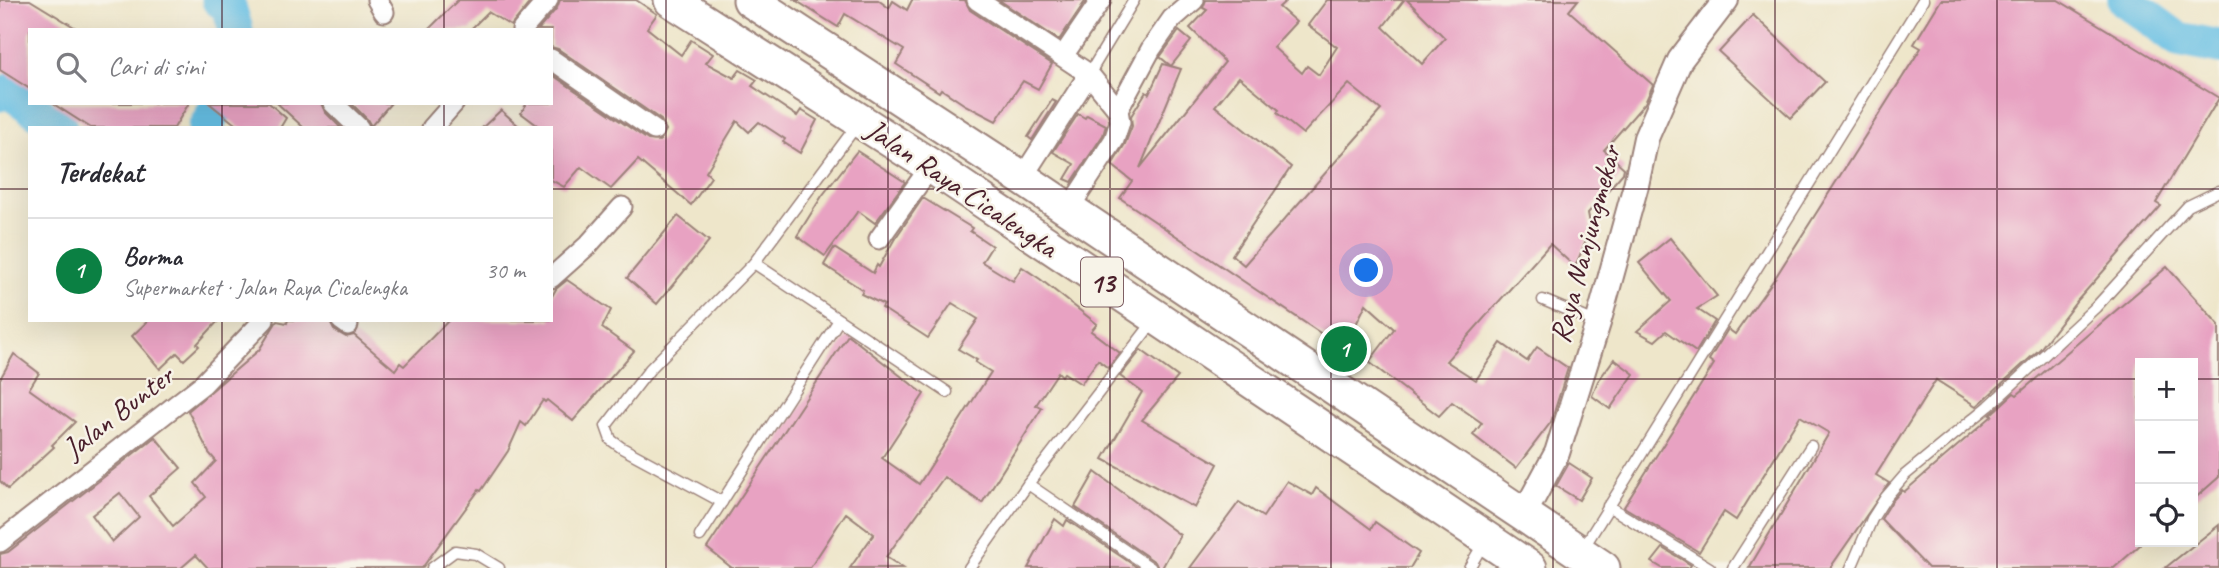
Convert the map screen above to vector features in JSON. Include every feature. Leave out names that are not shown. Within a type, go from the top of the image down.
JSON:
[{"type":"highway","name":"Jalan Raya Cicalengka","points":[[671,0],[931,166],[1530,568]]},
{"type":"highway","name":"Jalan Raya Cicalengka","points":[[751,0],[1592,560]]},
{"type":"street","points":[[524,28],[548,0]]},
{"type":"street","points":[[977,0],[1089,74],[1118,110],[1120,122],[1114,140],[1068,210]]},
{"type":"street","points":[[1063,55],[1101,0]]},
{"type":"street","points":[[1118,110],[1151,49],[1172,19],[1194,0]]},
{"type":"street","name":"Raya Nanjungmekar","points":[[1524,514],[1557,453],[1598,323],[1646,138],[1680,60],[1726,0]]},
{"type":"street","points":[[553,60],[654,130]]},
{"type":"street","points":[[1022,178],[1089,74]]},
{"type":"street","points":[[334,105],[357,126]]},
{"type":"street","points":[[434,126],[452,105]]},
{"type":"street","points":[[878,239],[931,166]]},
{"type":"street","points":[[553,276],[588,245],[622,206]]},
{"type":"street","name":"Jalan Bunter","points":[[0,542],[203,384],[262,322]]},
{"type":"lane","points":[[1089,74],[1134,0]]},
{"type":"lane","points":[[1592,560],[1608,506],[1923,0]]},
{"type":"lane","points":[[722,502],[622,448],[611,440],[606,426],[650,369],[754,263],[861,120]]},
{"type":"lane","points":[[1852,568],[1872,519],[1905,475],[1989,406],[2096,307],[2188,206],[2219,191]]},
{"type":"lane","points":[[754,263],[947,392]]},
{"type":"lane","points":[[1543,300],[1598,323]]},
{"type":"lane","points":[[969,568],[1028,484],[1156,319]]},
{"type":"lane","points":[[700,536],[839,320]]},
{"type":"lane","points":[[1733,568],[1811,446]]},
{"type":"lane","points":[[1028,484],[1151,568]]},
{"type":"lane","points":[[1608,506],[1710,568]]},
{"type":"lane","points":[[1469,568],[1487,537]]},
{"type":"lane","points":[[432,568],[455,551],[476,554],[499,568]]},
{"type":"building","points":[[0,0],[30,0],[76,28],[28,28],[28,88],[0,70]]},
{"type":"building","points":[[458,0],[532,0],[511,26],[488,12],[472,28],[430,28]]},
{"type":"building","points":[[560,0],[636,0],[657,14],[647,28],[681,55],[691,40],[713,54],[706,63],[734,78],[740,70],[757,80],[752,86],[797,116],[801,110],[817,120],[800,153],[783,142],[785,139],[759,122],[749,132],[737,121],[706,172],[711,177],[691,205],[638,160],[611,189],[581,167],[564,187],[553,181],[553,126],[538,126],[521,113],[526,105],[553,105],[553,75],[648,140],[660,141],[666,130],[661,120],[553,48],[553,28],[540,28],[557,8]]},
{"type":"building","points":[[795,0],[878,0],[889,8],[893,1],[907,10],[912,0],[965,0],[970,10],[1052,64],[1038,89],[1023,81],[996,121],[941,89],[939,92],[896,64],[904,50],[845,14],[838,27]]},
{"type":"building","points":[[999,0],[1086,0],[1059,40]]},
{"type":"building","points":[[1206,0],[1287,0],[1279,7],[1296,22],[1273,47],[1302,73],[1307,66],[1319,75],[1337,47],[1308,25],[1327,0],[1404,0],[1383,27],[1422,64],[1445,38],[1407,0],[1578,0],[1569,11],[1653,85],[1645,103],[1604,150],[1624,168],[1623,173],[1588,213],[1591,229],[1575,267],[1550,244],[1446,361],[1476,380],[1501,343],[1527,361],[1537,347],[1568,368],[1551,422],[1516,468],[1473,435],[1482,423],[1452,402],[1439,416],[1369,362],[1394,329],[1366,304],[1344,349],[1120,198],[1132,181],[1112,165],[1132,126],[1131,116],[1146,92],[1149,94],[1163,64],[1181,69],[1140,168],[1225,62],[1190,28],[1207,10],[1203,8]],"holes":[[[1239,77],[1279,110],[1277,113],[1303,134],[1349,84],[1381,110],[1244,265],[1232,255],[1291,167],[1215,106]]]},
{"type":"building","points":[[1941,0],[2058,0],[2219,98],[2156,203],[2161,206],[2077,301],[2040,349],[1977,406],[1936,380],[1876,475],[1889,483],[1830,568],[1749,568],[1829,433],[1800,416],[1736,520],[1724,512],[1699,552],[1624,507],[1714,364],[1709,360],[1728,329],[1735,334],[1775,278],[1921,48],[1914,44]]},
{"type":"building","points":[[1753,15],[1825,82],[1791,118],[1719,52]]},
{"type":"building","points":[[1179,31],[1191,41],[1171,66],[1160,57]]},
{"type":"building","points":[[1052,100],[1056,102],[1032,140],[1028,137]]},
{"type":"building","points":[[55,105],[188,105],[175,126],[88,126]]},
{"type":"building","points":[[211,105],[271,105],[286,118],[281,126],[238,126]]},
{"type":"building","points":[[279,105],[322,105],[339,126],[302,126]]},
{"type":"building","points":[[353,105],[389,105],[371,126]]},
{"type":"building","points":[[501,110],[519,126],[484,126]]},
{"type":"building","points":[[1078,114],[1085,118],[1087,115],[1106,125],[1103,135],[1072,182],[1065,179],[1074,164],[1053,152]]},
{"type":"building","points":[[857,151],[905,182],[875,223],[858,211],[825,256],[797,236],[822,196]]},
{"type":"building","points":[[923,198],[972,228],[970,231],[992,246],[982,262],[1013,281],[1022,267],[1097,324],[1091,331],[1120,353],[1108,368],[1098,360],[1081,384],[1058,372],[1036,405],[1042,408],[982,503],[944,477],[886,557],[903,568],[850,568],[874,534],[846,513],[810,568],[732,568],[707,548],[848,335],[924,394],[882,458],[919,484],[991,372],[958,349],[978,319],[952,303],[928,338],[882,308],[884,305],[861,294],[863,290],[824,265],[834,248],[873,273]]},
{"type":"building","points":[[678,216],[709,241],[657,304],[627,278]]},
{"type":"building","points":[[1670,238],[1717,296],[1697,309],[1715,321],[1696,352],[1666,331],[1655,341],[1637,331],[1671,301],[1639,263]]},
{"type":"building","points":[[2167,267],[2219,325],[2219,477],[2198,496],[2198,358],[2135,358],[2135,547],[2138,547],[2114,568],[1928,568],[1881,519],[1902,490],[1904,492],[1992,416],[1990,415],[2014,393],[2017,395]]},
{"type":"building","points":[[567,280],[611,310],[602,328],[634,351],[573,421],[547,400],[543,400],[526,426],[521,422],[508,451],[481,491],[479,490],[422,568],[208,568],[196,555],[181,568],[0,568],[0,554],[8,552],[155,437],[181,468],[149,496],[173,526],[206,497],[195,483],[216,461],[209,453],[188,411],[259,350],[276,322],[330,322],[334,330],[346,337],[354,335],[395,370],[400,363],[404,366],[447,322],[553,322],[553,294]],"holes":[[[120,493],[139,517],[112,542],[92,515]]]},
{"type":"building","points":[[147,322],[217,322],[184,360],[177,353],[160,369],[132,336]]},
{"type":"building","points":[[1141,350],[1178,377],[1142,420],[1218,464],[1195,508],[1103,459],[1142,392],[1120,376]]},
{"type":"building","points":[[14,354],[39,373],[29,389],[75,422],[52,445],[54,447],[8,489],[0,481],[0,379]]},
{"type":"building","points":[[1614,359],[1634,374],[1610,409],[1592,396],[1598,381]]},
{"type":"building","points":[[1569,463],[1592,478],[1579,500],[1556,486]]},
{"type":"building","points":[[1095,472],[1180,535],[1162,568],[1158,568],[1155,562],[1075,507]]},
{"type":"building","points":[[1287,481],[1312,495],[1316,488],[1371,529],[1375,522],[1419,553],[1410,568],[1190,568],[1239,502],[1263,517]]},
{"type":"building","points":[[1055,519],[1064,526],[1067,520],[1138,568],[1028,568]]},
{"type":"building","points":[[2219,525],[2219,568],[2165,568],[2191,547],[2198,547],[2198,542]]},
{"type":"building","points":[[1663,548],[1691,565],[1689,568],[1662,568],[1652,562]]},
{"type":"waterway","points":[[219,0],[229,7],[235,28]]},
{"type":"waterway","points":[[2125,0],[2178,39],[2219,47]]},
{"type":"waterway","points":[[0,94],[9,91],[28,105]]},
{"type":"waterway","points":[[28,105],[57,126]]},
{"type":"waterway","points":[[206,126],[218,105]]},
{"type":"place","name":"Borma","points":[[1344,349]]}]
